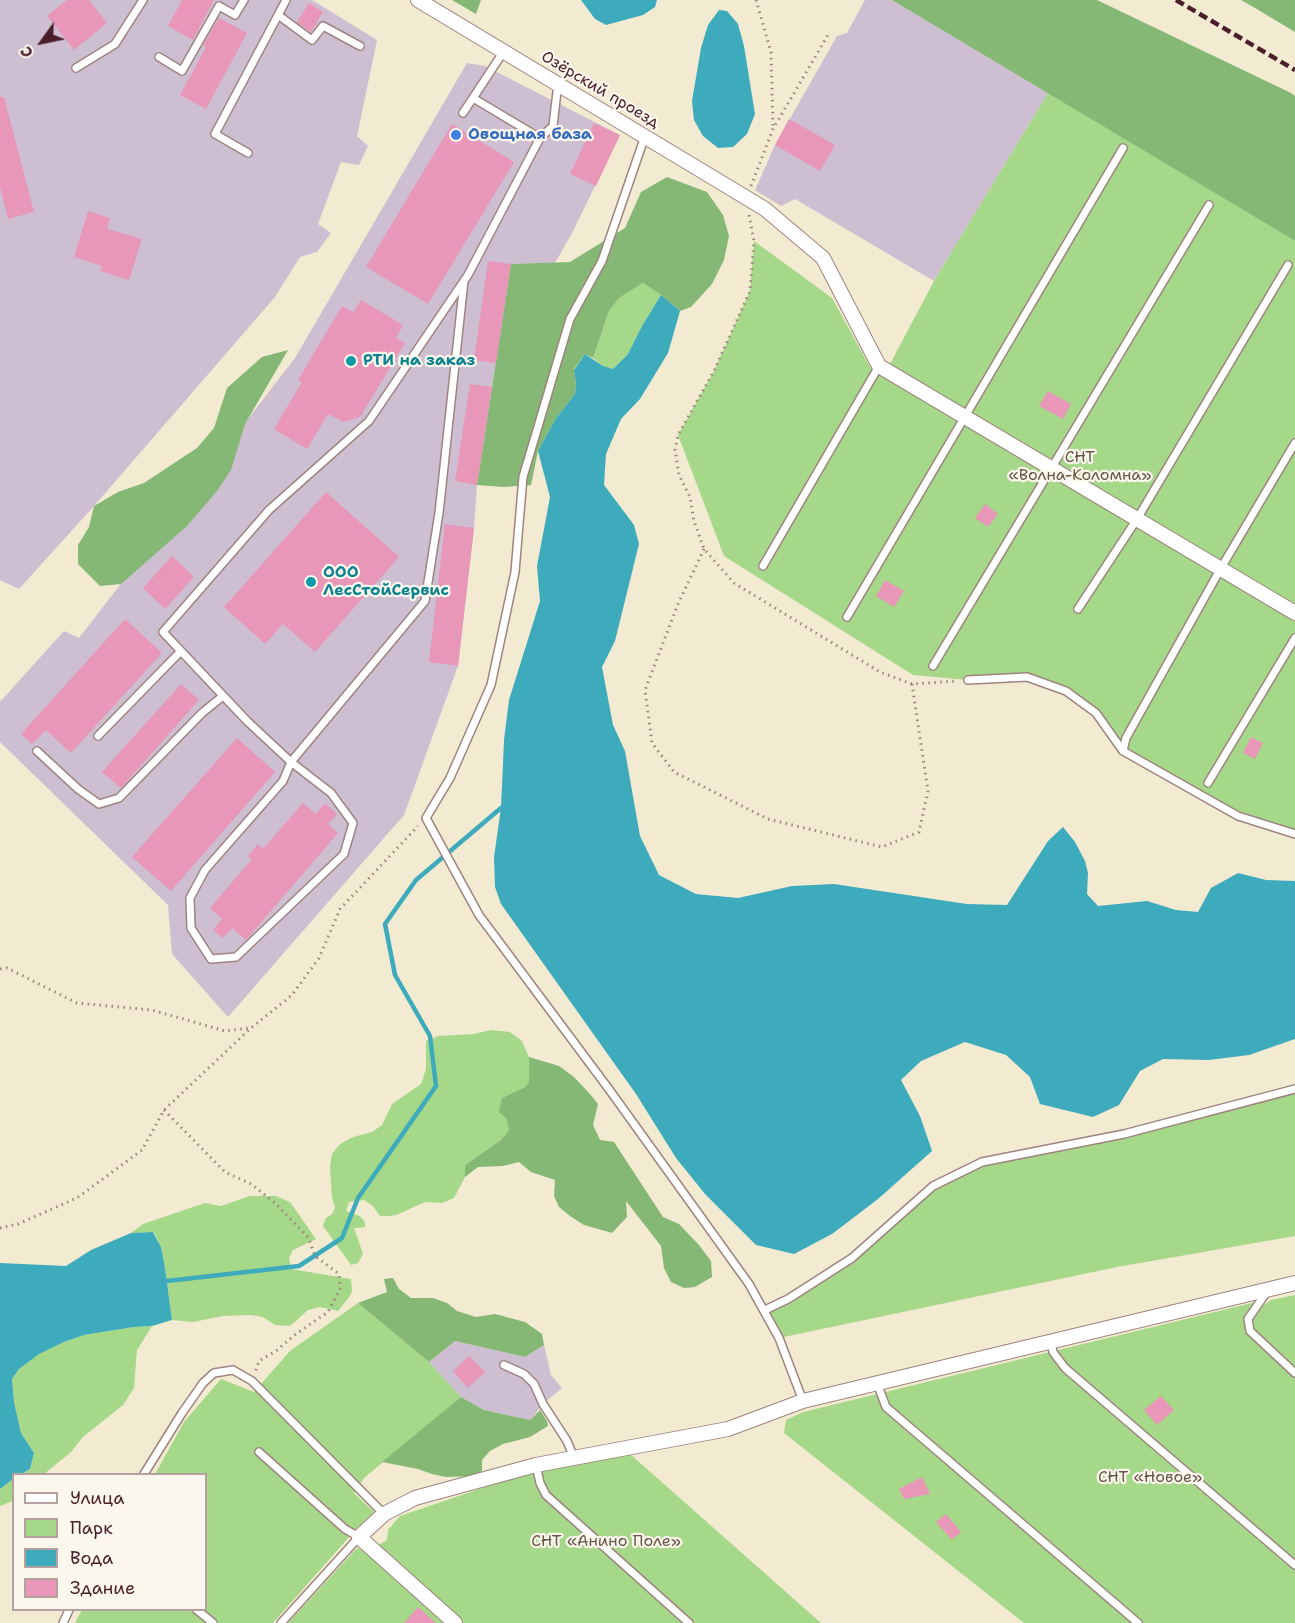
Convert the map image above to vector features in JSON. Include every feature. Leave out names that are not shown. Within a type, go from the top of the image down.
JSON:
[{"type":"street","name":"Озёрский проезд","points":[[418,0],[765,209],[823,258],[879,366]]},
{"type":"street","points":[[879,366],[1295,613]]},
{"type":"street","points":[[455,1623],[359,1537],[384,1514],[415,1498],[536,1465],[728,1429],[803,1401],[1295,1283]]},
{"type":"lane","points":[[76,68],[115,44],[143,0]]},
{"type":"lane","points":[[159,57],[182,71],[219,6],[235,15],[244,0]]},
{"type":"lane","points":[[248,153],[215,134],[286,0]]},
{"type":"lane","points":[[278,15],[312,40],[323,26],[360,46]]},
{"type":"lane","points":[[462,113],[504,51]]},
{"type":"lane","points":[[464,281],[439,513],[425,601],[291,762],[283,781],[205,870],[190,898],[191,928],[211,959],[236,957],[344,854],[353,823],[331,793],[291,762],[223,696],[163,632],[269,510],[369,421],[464,281],[540,138],[553,126],[558,83]]},
{"type":"lane","points":[[473,98],[540,138]]},
{"type":"lane","points":[[645,136],[602,261],[570,319],[523,477],[515,572],[491,685],[450,778],[426,818],[479,915],[611,1092],[749,1284],[779,1338],[803,1401]]},
{"type":"lane","points":[[847,617],[1123,148]]},
{"type":"lane","points":[[933,666],[1209,205]]},
{"type":"lane","points":[[1078,609],[1137,519],[1288,265]]},
{"type":"lane","points":[[763,566],[879,366]]},
{"type":"lane","points":[[1124,751],[1126,738],[1221,568],[1295,443]]},
{"type":"lane","points":[[1208,783],[1295,638]]},
{"type":"lane","points":[[98,736],[181,651]]},
{"type":"lane","points":[[968,680],[1027,677],[1066,691],[1096,713],[1124,751],[1238,816],[1295,834]]},
{"type":"lane","points":[[37,751],[78,789],[99,804],[119,798],[201,713],[223,696]]},
{"type":"lane","points":[[765,1310],[788,1299],[852,1258],[933,1186],[982,1162],[1124,1134],[1295,1089]]},
{"type":"lane","points":[[1268,1290],[1248,1319],[1250,1331],[1295,1373]]},
{"type":"lane","points":[[1051,1341],[1053,1352],[1065,1368],[1295,1565]]},
{"type":"lane","points":[[504,1365],[524,1374],[534,1384],[543,1404],[567,1441],[574,1458]]},
{"type":"lane","points":[[145,1473],[203,1383],[214,1373],[233,1370],[252,1381],[384,1514]]},
{"type":"lane","points":[[877,1383],[886,1407],[1138,1623]]},
{"type":"lane","points":[[259,1452],[345,1529],[359,1537],[281,1623]]},
{"type":"lane","points":[[536,1465],[540,1484],[546,1495],[689,1623]]},
{"type":"lane","points":[[198,1611],[213,1623]]},
{"type":"path","points":[[756,0],[771,52],[773,129]]},
{"type":"path","points":[[828,35],[773,129],[746,198],[754,241],[750,291],[714,372],[678,435],[675,450],[680,475],[690,497],[694,521],[704,549],[734,584],[880,672],[912,684],[968,680]]},
{"type":"path","points":[[704,549],[678,604],[645,690],[652,743],[674,772],[768,819],[882,847],[919,832],[928,791],[912,684]]},
{"type":"path","points":[[0,1228],[18,1224],[77,1198],[142,1150],[164,1110],[251,1028],[292,995],[319,958],[340,909],[426,818]]},
{"type":"path","points":[[0,969],[7,968],[77,1003],[152,1010],[225,1031],[251,1028]]},
{"type":"path","points":[[164,1110],[225,1172],[251,1184],[275,1203],[308,1237],[315,1256],[339,1274],[340,1289],[328,1312],[259,1361],[252,1381]]},
{"type":"shaded area","points":[[0,0],[312,0],[377,40],[357,136],[368,146],[359,165],[341,162],[318,224],[331,233],[317,252],[300,257],[275,297],[19,589],[0,580]]},
{"type":"shaded area","points":[[865,0],[892,0],[1048,93],[934,281],[795,199],[781,206],[755,190],[775,145],[837,36],[847,33]]},
{"type":"shaded area","points":[[467,63],[485,66],[620,135],[555,263],[511,264],[477,485],[458,666],[404,815],[228,1017],[172,954],[168,905],[0,742],[0,702],[64,631],[79,638],[295,358]]},
{"type":"shaded area","points":[[455,1341],[525,1357],[544,1345],[551,1375],[562,1388],[543,1404],[530,1420],[484,1410],[461,1397],[429,1362]]},
{"type":"green space","points":[[452,0],[481,0],[476,14]]},
{"type":"green space","points":[[892,0],[1097,0],[1291,93],[1295,96],[1295,241]]},
{"type":"green space","points":[[1241,0],[1295,0],[1295,32],[1255,8]]},
{"type":"green space","name":"СНТ «Волна-Коломна»","points":[[1048,93],[1295,241],[1295,834],[1238,816],[1124,751],[1096,713],[1066,691],[1027,677],[968,680],[913,675],[724,556],[678,435],[714,371],[750,291],[754,241],[832,298],[875,376],[889,366],[934,281]]},
{"type":"green space","points":[[667,177],[707,192],[723,215],[729,236],[724,260],[712,284],[691,307],[680,311],[643,283],[619,298],[609,311],[593,358],[585,354],[574,369],[575,394],[556,418],[538,451],[531,485],[503,487],[477,485],[511,264],[570,262],[625,228],[641,192]]},
{"type":"green space","points":[[643,283],[661,295],[628,354],[613,369],[603,366],[593,358],[609,311],[619,298]]},
{"type":"green space","points":[[288,350],[245,424],[231,470],[217,491],[187,526],[121,584],[100,586],[78,564],[78,545],[89,527],[94,506],[118,492],[144,483],[197,448],[214,428],[227,388],[262,357]]},
{"type":"green space","points":[[491,1030],[510,1032],[522,1041],[529,1057],[529,1082],[525,1087],[502,1098],[509,1130],[501,1140],[465,1165],[465,1177],[454,1198],[442,1203],[425,1202],[389,1216],[380,1216],[373,1206],[364,1200],[349,1202],[346,1211],[360,1216],[365,1222],[365,1227],[354,1228],[363,1254],[358,1263],[351,1265],[323,1226],[326,1218],[335,1208],[330,1167],[332,1154],[340,1144],[353,1137],[372,1132],[382,1125],[392,1104],[421,1084],[426,1069],[426,1041],[439,1036],[474,1034]]},
{"type":"green space","points":[[529,1057],[559,1066],[574,1077],[590,1094],[598,1104],[593,1125],[600,1140],[614,1142],[663,1217],[679,1224],[699,1245],[711,1261],[712,1277],[695,1287],[684,1288],[671,1282],[664,1268],[661,1246],[626,1201],[627,1217],[612,1233],[584,1225],[570,1216],[559,1207],[554,1196],[555,1180],[531,1172],[519,1162],[503,1166],[478,1167],[465,1177],[465,1165],[501,1140],[509,1130],[506,1118],[499,1112],[502,1098],[525,1087],[529,1082]]},
{"type":"green space","points":[[1295,1089],[1295,1236],[1117,1267],[779,1338],[765,1310],[852,1258],[933,1186],[982,1162],[1124,1134]]},
{"type":"green space","points":[[250,1196],[276,1196],[290,1202],[316,1239],[293,1250],[289,1258],[291,1269],[351,1279],[350,1296],[338,1311],[320,1307],[308,1310],[290,1326],[275,1325],[263,1317],[251,1315],[223,1316],[193,1322],[172,1320],[161,1247],[154,1232],[131,1233],[143,1224],[205,1203],[221,1206]]},
{"type":"green space","points":[[393,1278],[399,1289],[411,1298],[433,1298],[447,1303],[457,1311],[476,1317],[495,1314],[525,1322],[542,1334],[544,1345],[525,1357],[455,1341],[429,1362],[358,1303],[387,1292],[384,1279]]},
{"type":"green space","name":"СНТ «Новое»","points":[[1295,1295],[1295,1623],[1024,1623],[784,1433],[786,1420],[803,1412],[1256,1302],[1260,1308],[1271,1300]]},
{"type":"green space","points":[[358,1303],[429,1362],[461,1397],[364,1478],[354,1493],[374,1512],[273,1623],[75,1623],[81,1611],[207,1611],[207,1473],[156,1473],[184,1422],[221,1379],[254,1392],[290,1351]]},
{"type":"green space","points":[[152,1326],[137,1350],[134,1388],[123,1405],[83,1437],[71,1452],[45,1473],[23,1473],[30,1469],[34,1453],[21,1433],[14,1402],[12,1379],[19,1369],[39,1353],[64,1342],[84,1335]]},
{"type":"green space","points":[[461,1397],[484,1410],[530,1420],[540,1410],[548,1426],[530,1437],[503,1444],[490,1451],[482,1460],[482,1471],[475,1476],[446,1477],[382,1462]]},
{"type":"green space","name":"СНТ «Анино Поле»","points":[[630,1454],[821,1623],[288,1623],[357,1548],[367,1552],[387,1540],[388,1530],[400,1516],[529,1472]]},
{"type":"green space","points":[[12,1480],[12,1501],[0,1506],[0,1489]]},
{"type":"water","points":[[581,0],[657,0],[655,7],[643,15],[606,25],[595,19]]},
{"type":"water","points":[[719,10],[727,11],[738,24],[744,46],[755,114],[747,134],[733,147],[718,148],[703,136],[694,120],[692,101],[701,48],[708,25]]},
{"type":"water","points":[[661,295],[680,311],[668,353],[640,399],[621,419],[606,454],[604,485],[634,525],[639,544],[615,641],[602,667],[613,725],[625,751],[640,836],[659,875],[696,894],[738,898],[792,886],[834,884],[967,904],[1007,905],[1048,841],[1063,827],[1075,842],[1085,861],[1088,873],[1087,894],[1098,906],[1147,901],[1176,910],[1198,912],[1211,888],[1238,873],[1266,880],[1295,881],[1295,1039],[1249,1055],[1209,1060],[1163,1059],[1140,1071],[1119,1105],[1093,1117],[1040,1104],[1030,1077],[1006,1055],[965,1042],[921,1061],[901,1080],[920,1116],[932,1151],[878,1199],[832,1234],[794,1254],[756,1245],[705,1194],[676,1158],[636,1094],[501,904],[495,887],[494,857],[501,808],[504,740],[509,700],[540,601],[537,566],[550,497],[538,451],[556,418],[575,394],[574,370],[585,354],[603,366],[613,369],[628,354]]},
{"type":"water","points":[[153,1232],[161,1247],[172,1320],[152,1326],[84,1335],[39,1354],[19,1369],[12,1379],[14,1402],[21,1433],[34,1453],[30,1469],[23,1473],[12,1473],[12,1480],[0,1489],[0,1263],[66,1266],[91,1250],[131,1233]]},
{"type":"building","points":[[67,0],[89,0],[107,23],[74,50],[47,16]]},
{"type":"building","points":[[182,0],[214,0],[193,40],[168,26]]},
{"type":"building","points":[[309,3],[323,12],[311,32],[297,22]]},
{"type":"building","points":[[219,18],[247,33],[206,109],[180,95],[206,47],[203,45]]},
{"type":"building","points":[[0,97],[4,97],[34,212],[8,219],[0,187]]},
{"type":"building","points":[[789,119],[835,145],[820,171],[775,145]]},
{"type":"building","points":[[594,123],[620,135],[596,186],[570,174]]},
{"type":"building","points":[[452,124],[514,162],[428,304],[366,267]]},
{"type":"building","points":[[88,211],[110,218],[107,229],[142,239],[129,280],[100,271],[102,266],[74,257]]},
{"type":"building","points":[[488,261],[511,264],[496,363],[474,360]]},
{"type":"building","name":"РТИ на заказ","points":[[361,300],[403,325],[396,338],[405,343],[360,417],[343,422],[328,414],[307,449],[274,429],[302,382],[298,380],[342,306],[353,312]]},
{"type":"building","points":[[470,384],[492,387],[477,485],[455,481]]},
{"type":"building","points":[[1048,391],[1071,404],[1063,419],[1039,406]]},
{"type":"building","name":"ООО ЛесСтойСервис","points":[[326,492],[399,557],[315,652],[283,624],[265,644],[224,607]]},
{"type":"building","points":[[985,504],[998,514],[988,527],[975,518]]},
{"type":"building","points":[[445,524],[474,528],[458,666],[429,662]]},
{"type":"building","points":[[172,556],[194,577],[165,609],[143,588]]},
{"type":"building","points":[[885,580],[904,591],[894,607],[876,596]]},
{"type":"building","points":[[125,619],[162,653],[71,753],[46,730],[32,744],[21,734]]},
{"type":"building","points":[[181,684],[199,700],[121,788],[102,772]]},
{"type":"building","points":[[1251,737],[1263,743],[1255,759],[1243,753]]},
{"type":"building","points":[[237,738],[275,772],[171,891],[132,857]]},
{"type":"building","points":[[303,803],[316,814],[325,803],[337,814],[328,824],[338,833],[246,940],[232,928],[223,938],[213,930],[222,919],[210,908],[252,859],[248,856],[258,844],[263,849]]},
{"type":"building","points":[[469,1356],[485,1372],[468,1388],[453,1371]]},
{"type":"building","points":[[1161,1396],[1174,1410],[1157,1425],[1144,1410]]},
{"type":"building","points":[[922,1477],[930,1494],[904,1499],[899,1489]]},
{"type":"building","points":[[946,1514],[961,1532],[952,1540],[936,1522]]},
{"type":"building","points":[[418,1607],[436,1623],[404,1623]]},
{"type":"waterway","points":[[167,1281],[299,1266],[342,1238],[358,1198],[436,1086],[430,1036],[395,975],[385,924],[416,880],[501,808]]},
{"type":"railway","points":[[1176,0],[1295,70]]},
{"type":"place","name":"Овощная база","points":[[456,135]]},
{"type":"place","name":"РТИ на заказ","points":[[351,361]]},
{"type":"place","name":"ООО ЛесСтойСервис","points":[[311,582]]}]
